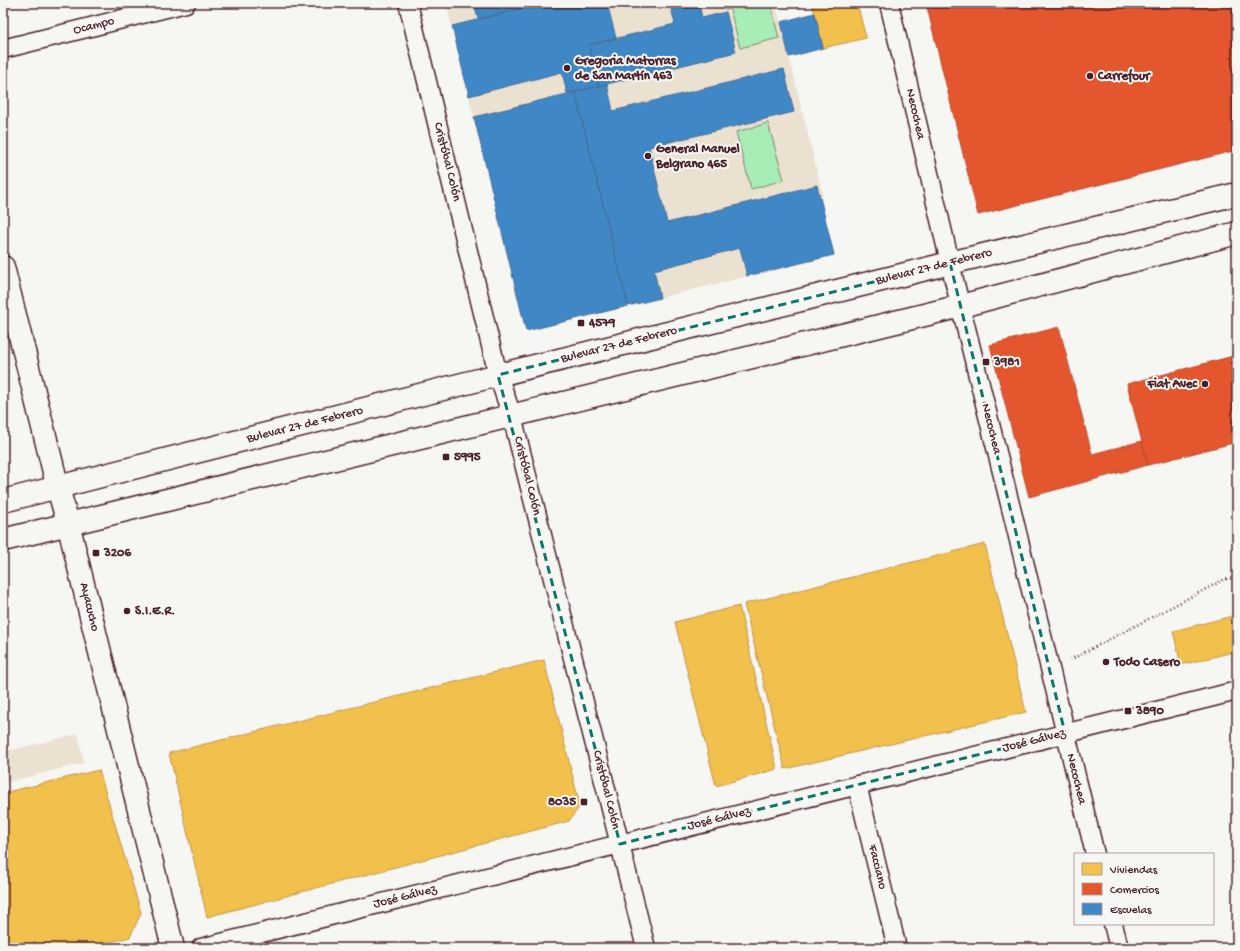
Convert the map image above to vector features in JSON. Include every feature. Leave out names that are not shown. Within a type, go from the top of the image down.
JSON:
[{"type":"main road","name":"Bulevar 27 de Febrero","points":[[3,501],[498,375],[950,263],[1237,194]]},
{"type":"main road","points":[[3,540],[960,306],[1237,233]]},
{"type":"main road","name":"Ayacucho","points":[[3,267],[173,948]]},
{"type":"street","name":"Ocampo","points":[[3,49],[186,3]]},
{"type":"street","name":"Cristóbal Colón","points":[[408,3],[498,375],[512,416],[646,948]]},
{"type":"street","name":"Necochea","points":[[889,3],[960,306],[1013,516],[1095,853]]},
{"type":"street","name":"José Gálvez","points":[[201,948],[1237,691]]},
{"type":"street","name":"Facciano","points":[[857,785],[897,948]]},
{"type":"street","points":[[1113,925],[1119,948]]},
{"type":"path","points":[[1050,670],[1225,579],[1237,578]]},
{"type":"highlighted area","points":[[950,263],[1065,733],[620,844],[498,375]]},
{"type":"shaded area","name":"General Manuel Belgrano 465","points":[[446,3],[776,3],[823,196],[820,197],[834,255],[526,331]]},
{"type":"shaded area","points":[[78,734],[84,763],[3,783],[3,752]]},
{"type":"green space","points":[[723,3],[770,3],[779,38],[740,48],[730,9],[725,10]]},
{"type":"green space","points":[[768,123],[784,180],[751,189],[736,132]]},
{"type":"building: Viviendas","points":[[812,3],[857,3],[866,38],[823,48]]},
{"type":"building: Viviendas","points":[[3,309],[10,335],[3,337]]},
{"type":"building: Viviendas","points":[[985,544],[1026,712],[785,769],[744,604]]},
{"type":"building: Viviendas","points":[[739,606],[777,769],[716,786],[675,622]]},
{"type":"building: Viviendas","points":[[1237,615],[1237,651],[1181,665],[1173,631]]},
{"type":"building: Viviendas","points":[[544,660],[580,806],[569,821],[207,917],[169,753]]},
{"type":"building: Viviendas","points":[[99,770],[141,913],[130,937],[85,948],[3,948],[3,793]]},
{"type":"building: Comercios","name":"Carrefour","points":[[926,3],[1237,3],[1237,150],[978,215]]},
{"type":"building: Comercios","points":[[1059,327],[1092,454],[1142,441],[1148,465],[1029,497],[990,345]]},
{"type":"building: Comercios","points":[[1237,355],[1237,442],[1148,465],[1127,384]]},
{"type":"building: Escuelas","points":[[474,3],[545,3],[478,19]]},
{"type":"building: Escuelas","points":[[545,3],[607,3],[616,38],[589,45],[599,86],[567,93],[562,72],[469,96],[452,26]]},
{"type":"building: Escuelas","points":[[670,3],[699,3],[702,18],[726,12],[736,52],[599,86],[589,45],[675,24]]},
{"type":"building: Escuelas","points":[[815,13],[823,48],[789,57],[781,22]]},
{"type":"building: Escuelas","points":[[784,69],[794,112],[649,147],[667,223],[817,185],[834,255],[747,276],[740,248],[654,270],[660,298],[628,306],[575,92],[607,84],[613,111]]},
{"type":"building: Escuelas","points":[[575,92],[628,306],[526,331],[474,117]]},
{"type":"place","name":"Gregoria Matorras de San Martín 463","points":[[567,68]]},
{"type":"place","name":"Carrefour","points":[[1090,76]]},
{"type":"place","name":"General Manuel Belgrano 465","points":[[648,156]]},
{"type":"place","name":"4579","points":[[581,323]]},
{"type":"place","name":"3981","points":[[986,362]]},
{"type":"place","name":"Fiat Avec","points":[[1205,384]]},
{"type":"place","name":"5995","points":[[446,457]]},
{"type":"place","name":"3206","points":[[96,553]]},
{"type":"place","name":"S.I.E.R.","points":[[127,611]]},
{"type":"place","name":"Todo Casero","points":[[1106,662]]},
{"type":"place","name":"3890","points":[[1128,711]]},
{"type":"place","name":"8035","points":[[584,802]]}]
